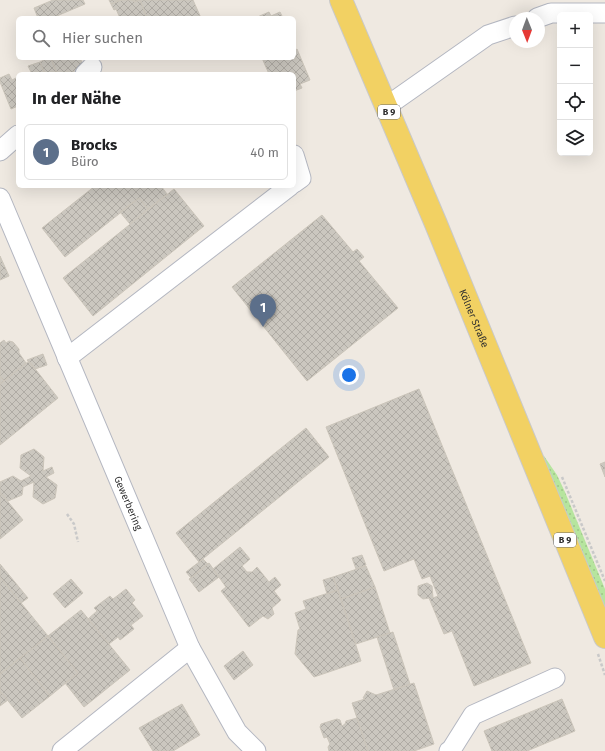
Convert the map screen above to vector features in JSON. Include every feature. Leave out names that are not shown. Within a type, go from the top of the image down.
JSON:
[{"type":"main road","name":"Kölner Straße","points":[[341,0],[387,106],[605,637]]},
{"type":"street","points":[[545,15],[551,13],[605,13]]},
{"type":"street","points":[[387,106],[488,35],[509,28]]},
{"type":"street","points":[[0,151],[16,137]]},
{"type":"street","points":[[296,161],[302,178],[296,182]]},
{"type":"street","points":[[67,358],[287,188]]},
{"type":"street","name":"Gewerbering","points":[[0,198],[190,648],[237,732],[256,751]]},
{"type":"street","points":[[62,751],[190,648]]},
{"type":"street","points":[[449,751],[473,715],[555,678]]},
{"type":"path","points":[[66,514],[74,524],[78,542]]},
{"type":"green space","points":[[541,456],[544,456],[557,475],[565,492],[605,589],[605,611]]},
{"type":"building","points":[[53,0],[83,0],[85,4],[57,16],[37,16],[34,8]]},
{"type":"building","points":[[109,0],[121,0],[111,4]]},
{"type":"building","points":[[121,0],[133,0],[134,2],[140,0],[146,16],[119,16],[116,9],[114,10],[111,4]]},
{"type":"building","points":[[140,0],[193,0],[200,16],[146,16]]},
{"type":"building","points":[[269,12],[271,16],[260,16]]},
{"type":"building","points":[[280,12],[282,16],[271,16]]},
{"type":"building","points":[[297,49],[310,80],[300,84],[302,88],[296,90],[296,72],[268,72],[263,60],[296,60]]},
{"type":"building","points":[[44,60],[52,60],[56,72],[44,72],[40,62]]},
{"type":"building","points":[[52,60],[81,60],[84,67],[73,72],[56,72]]},
{"type":"building","points":[[40,62],[44,72],[31,72],[28,66]]},
{"type":"building","points":[[9,74],[12,80],[16,78],[16,107],[11,109],[0,82],[0,78]]},
{"type":"building","points":[[92,188],[162,188],[167,194],[148,209],[139,198],[65,257],[42,228]]},
{"type":"building","points":[[174,189],[204,226],[93,316],[63,278]]},
{"type":"building","points":[[139,198],[148,209],[130,224],[120,212]]},
{"type":"building","points":[[322,215],[353,252],[357,249],[364,257],[359,261],[398,308],[307,381],[232,287]]},
{"type":"building","points":[[0,256],[9,276],[0,280]]},
{"type":"building","points":[[4,340],[6,343],[9,341],[13,342],[19,349],[19,353],[26,363],[4,381],[0,376],[0,343]]},
{"type":"building","points":[[43,354],[47,365],[35,369],[27,360]]},
{"type":"building","points":[[29,361],[58,398],[0,445],[0,384]]},
{"type":"building","points":[[0,376],[4,381],[0,384]]},
{"type":"building","points":[[419,389],[531,663],[474,686],[452,631],[444,634],[429,598],[423,599],[418,595],[418,586],[427,583],[432,586],[433,598],[438,596],[430,576],[422,579],[414,559],[384,571],[326,427]]},
{"type":"building","points":[[306,428],[329,457],[199,562],[176,533]]},
{"type":"building","points":[[34,449],[44,457],[43,471],[52,467],[54,473],[46,477],[57,485],[55,498],[43,504],[33,497],[34,482],[23,487],[22,495],[8,501],[0,492],[0,482],[13,476],[21,481],[31,476],[20,468],[21,455]]},
{"type":"building","points":[[605,462],[605,477],[600,464]]},
{"type":"building","points":[[0,492],[23,520],[0,539]]},
{"type":"building","points":[[240,547],[250,559],[242,566],[247,572],[252,572],[257,567],[269,582],[275,577],[281,585],[274,591],[281,600],[272,608],[274,614],[268,619],[263,616],[249,627],[221,591],[226,587],[213,569]]},
{"type":"building","points":[[362,555],[366,565],[356,569],[352,558]]},
{"type":"building","points":[[203,559],[208,564],[191,578],[186,572]]},
{"type":"building","points":[[209,563],[219,577],[199,592],[189,579]]},
{"type":"building","points":[[0,564],[28,598],[21,603],[0,577]]},
{"type":"building","points":[[366,566],[375,587],[341,599],[333,577]]},
{"type":"building","points":[[0,577],[48,636],[0,674]]},
{"type":"building","points":[[333,577],[338,590],[327,594],[323,580]]},
{"type":"building","points":[[71,579],[83,593],[65,608],[53,594]]},
{"type":"building","points":[[375,587],[390,633],[356,644],[341,599]]},
{"type":"building","points":[[126,589],[135,600],[132,603],[143,616],[131,625],[134,629],[120,640],[118,637],[109,644],[88,619],[97,611],[94,608],[110,596],[113,599]]},
{"type":"building","points":[[338,590],[361,661],[314,677],[295,654],[298,630],[300,629],[295,613],[306,609],[303,601]]},
{"type":"building","points":[[81,610],[130,670],[84,707],[65,683],[78,673],[48,636]]},
{"type":"building","points":[[393,632],[410,684],[394,690],[377,637]]},
{"type":"building","points":[[48,636],[78,673],[50,696],[20,658]]},
{"type":"building","points":[[243,651],[253,665],[234,680],[224,666]]},
{"type":"building","points":[[20,658],[50,696],[22,718],[0,691],[0,674]]},
{"type":"building","points":[[414,683],[434,744],[414,751],[368,751],[352,703],[365,699],[363,698],[367,691],[376,695]]},
{"type":"building","points":[[0,691],[8,700],[0,706]]},
{"type":"building","points":[[562,699],[575,731],[527,751],[492,751],[484,731]]},
{"type":"building","points":[[182,704],[200,735],[173,751],[153,751],[139,728]]},
{"type":"building","points":[[357,718],[368,751],[329,751],[328,747],[330,744],[327,737],[324,738],[320,727],[321,724],[337,719],[340,720],[342,726],[346,721]]},
{"type":"place","name":"Brocks","points":[[263,327]]}]
